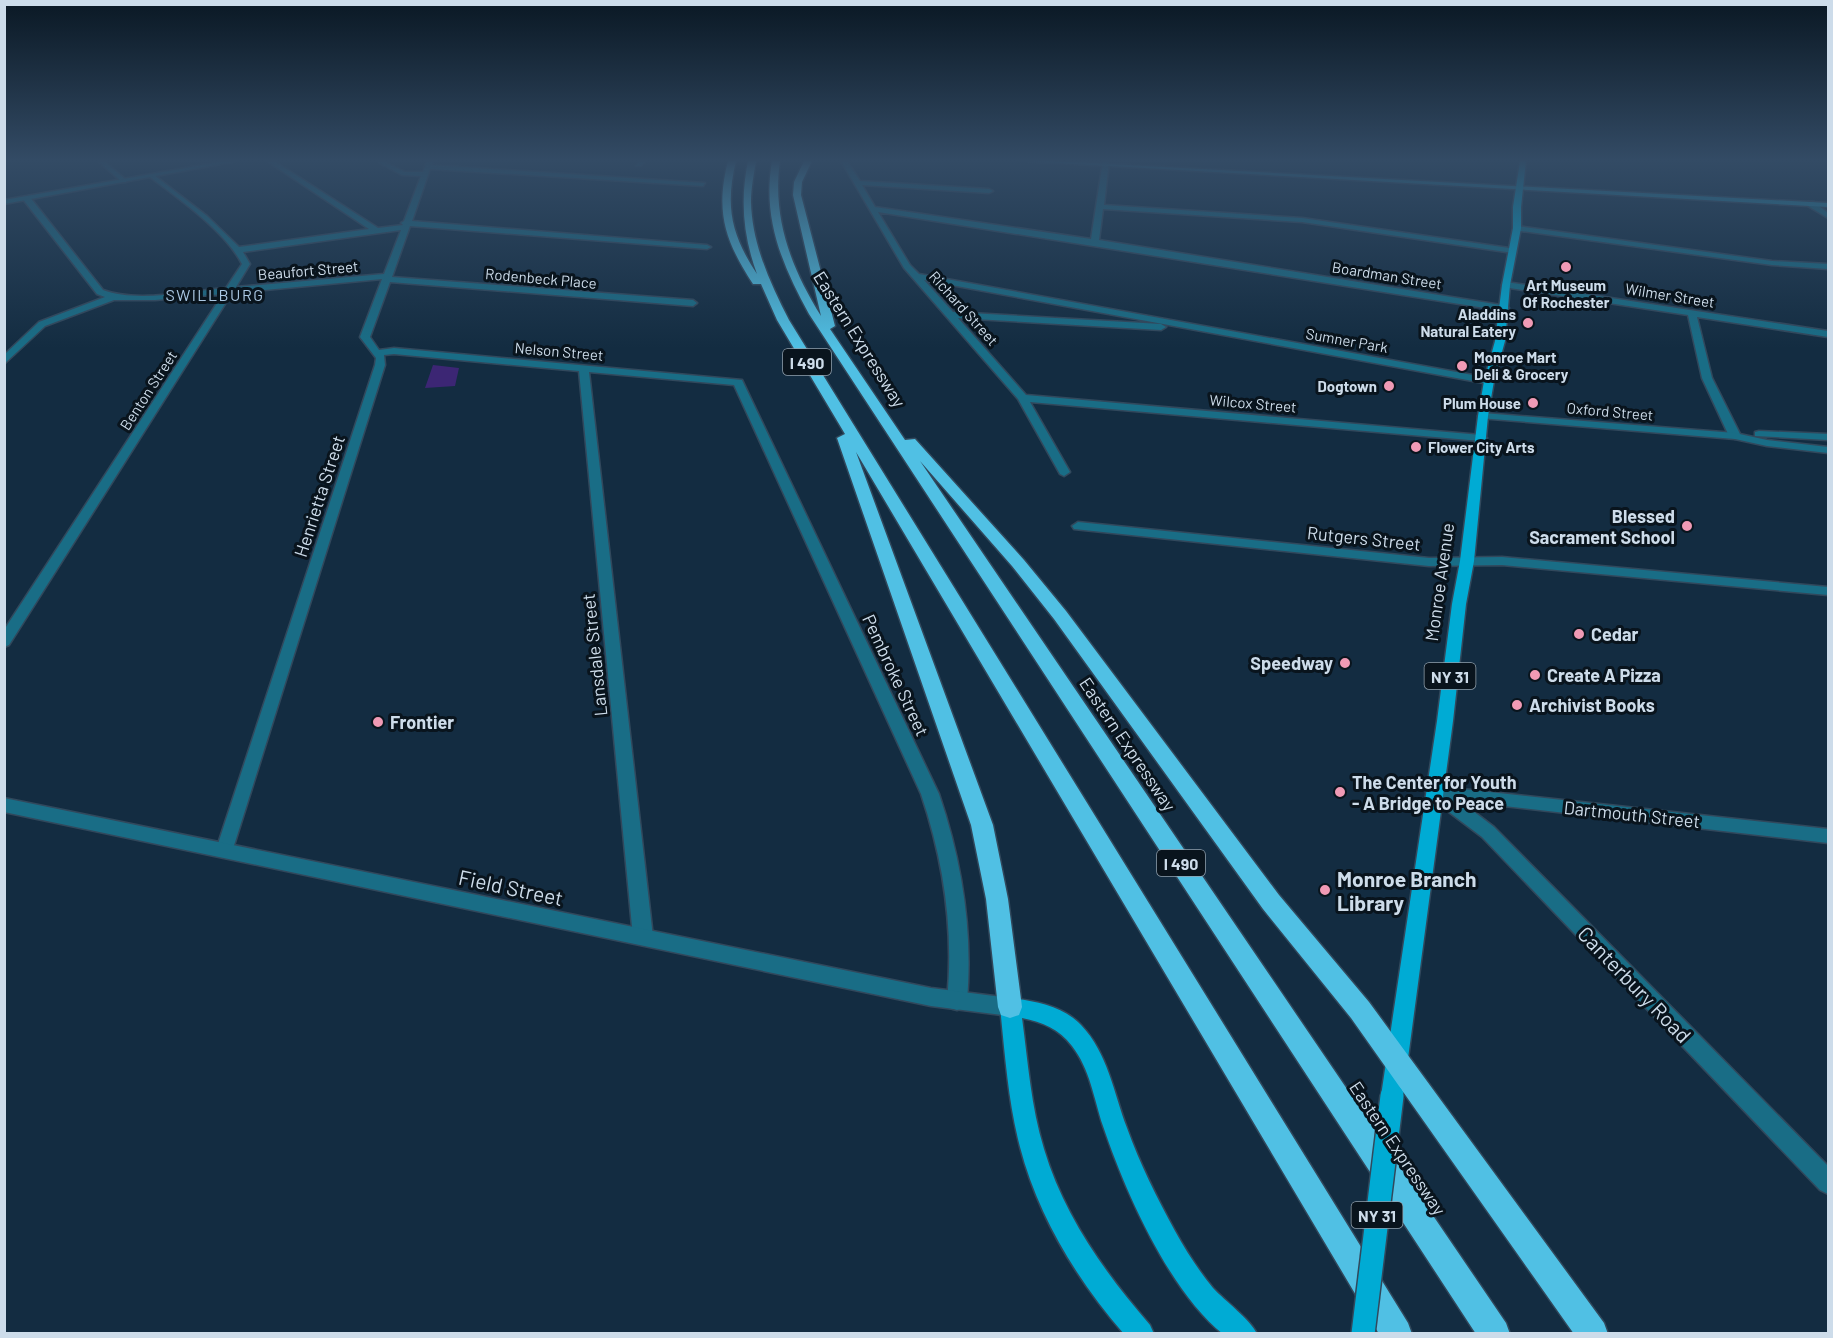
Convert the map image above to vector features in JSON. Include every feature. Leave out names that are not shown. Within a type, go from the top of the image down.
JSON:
[{"type":"highway","points":[[727,223],[746,266],[783,320]]},
{"type":"highway","name":"I 490","points":[[749,223],[761,273],[783,320],[1396,1334]]},
{"type":"highway","name":"Eastern Expressway","points":[[776,223],[783,251],[803,294],[834,345],[1496,1334]]},
{"type":"highway","points":[[803,223],[834,345]]},
{"type":"highway","points":[[867,393],[1008,550],[1050,601],[1271,902],[1360,1010],[1593,1334]]},
{"type":"highway","points":[[832,403],[982,825],[994,877],[1010,1007]]},
{"type":"main road","name":"Monroe Avenue","points":[[1363,1334],[1396,1061],[1435,792],[1459,604],[1467,561],[1483,416],[1489,381],[1500,341],[1506,285],[1517,223]]},
{"type":"main road","points":[[1141,1334],[1093,1272],[1050,1198],[1033,1150],[1028,1128],[1010,1007],[1063,1022],[1079,1038],[1091,1058],[1123,1146],[1169,1243],[1203,1296],[1220,1315],[1244,1334]]},
{"type":"street","points":[[46,223],[100,292],[113,297]]},
{"type":"street","points":[[209,223],[237,250],[377,231],[404,225],[707,247]]},
{"type":"street","points":[[366,223],[377,231]]},
{"type":"street","name":"Richard Street","points":[[883,223],[915,276],[1023,398],[1064,472]]},
{"type":"street","name":"Boardman Street","points":[[971,223],[1504,308]]},
{"type":"street","points":[[1095,242],[1098,223]]},
{"type":"street","points":[[1331,223],[1513,251]]},
{"type":"street","name":"Henrietta Street","points":[[225,850],[380,365],[381,358],[366,342],[365,337],[404,225]]},
{"type":"street","points":[[1517,228],[1772,263],[1828,267]]},
{"type":"street","name":"Benton Street","points":[[4,642],[246,264],[245,259],[237,250]]},
{"type":"street","name":"Sumner Park","points":[[915,276],[1489,381]]},
{"type":"street","name":"Beaufort Street","points":[[113,297],[155,297],[387,277]]},
{"type":"street","name":"Rodenbeck Place","points":[[387,277],[693,303]]},
{"type":"street","name":"Wilmer Street","points":[[1506,285],[1828,334]]},
{"type":"street","points":[[4,361],[42,324],[113,297]]},
{"type":"street","points":[[1692,313],[1707,378],[1735,436]]},
{"type":"street","name":"Sumner Park","points":[[951,315],[1185,329],[1200,327]]},
{"type":"street","name":"Nelson Street","points":[[377,353],[394,351],[738,382]]},
{"type":"street","name":"Lansdale Street","points":[[584,369],[643,937]]},
{"type":"street","name":"Pembroke Street","points":[[738,382],[925,784],[938,818],[950,860],[960,943],[957,1001]]},
{"type":"street","name":"Wilcox Street","points":[[1023,398],[1481,438]]},
{"type":"street","name":"Oxford Street","points":[[1483,416],[1735,436],[1783,434],[1828,437]]},
{"type":"street","name":"Oxford Street","points":[[1735,436],[1767,443],[1828,450]]},
{"type":"street","name":"Rutgers Street","points":[[1078,526],[1429,562],[1502,561],[1828,591]]},
{"type":"street","name":"Dartmouth Street","points":[[1435,792],[1828,836]]},
{"type":"street","name":"Canterbury Road","points":[[1435,792],[1488,832],[1828,1182]]},
{"type":"street","name":"Field Street","points":[[4,805],[957,1001],[1010,1007]]},
{"type":"shaded area","points":[[433,365],[459,368],[455,386],[425,388]]},
{"type":"place","name":"Art Museum Of Rochester","points":[[1566,267]]},
{"type":"place","name":"Aladdins Natural Eatery","points":[[1528,323]]},
{"type":"place","name":"Monroe Mart Deli & Grocery","points":[[1462,366]]},
{"type":"place","name":"Dogtown","points":[[1389,386]]},
{"type":"place","name":"Plum House","points":[[1533,403]]},
{"type":"place","name":"Flower City Arts","points":[[1416,447]]},
{"type":"place","name":"Blessed Sacrament School","points":[[1687,526]]},
{"type":"place","name":"Cedar","points":[[1579,634]]},
{"type":"place","name":"Speedway","points":[[1345,663]]},
{"type":"place","name":"Create A Pizza","points":[[1535,675]]},
{"type":"place","name":"Archivist Books","points":[[1517,705]]},
{"type":"place","name":"Frontier","points":[[378,722]]},
{"type":"place","name":"The Center for Youth - A Bridge to Peace","points":[[1340,792]]},
{"type":"place","name":"Monroe Branch Library","points":[[1325,890]]},
{"type":"district","name":"SWILLBURG","points":[[215,294]]}]
